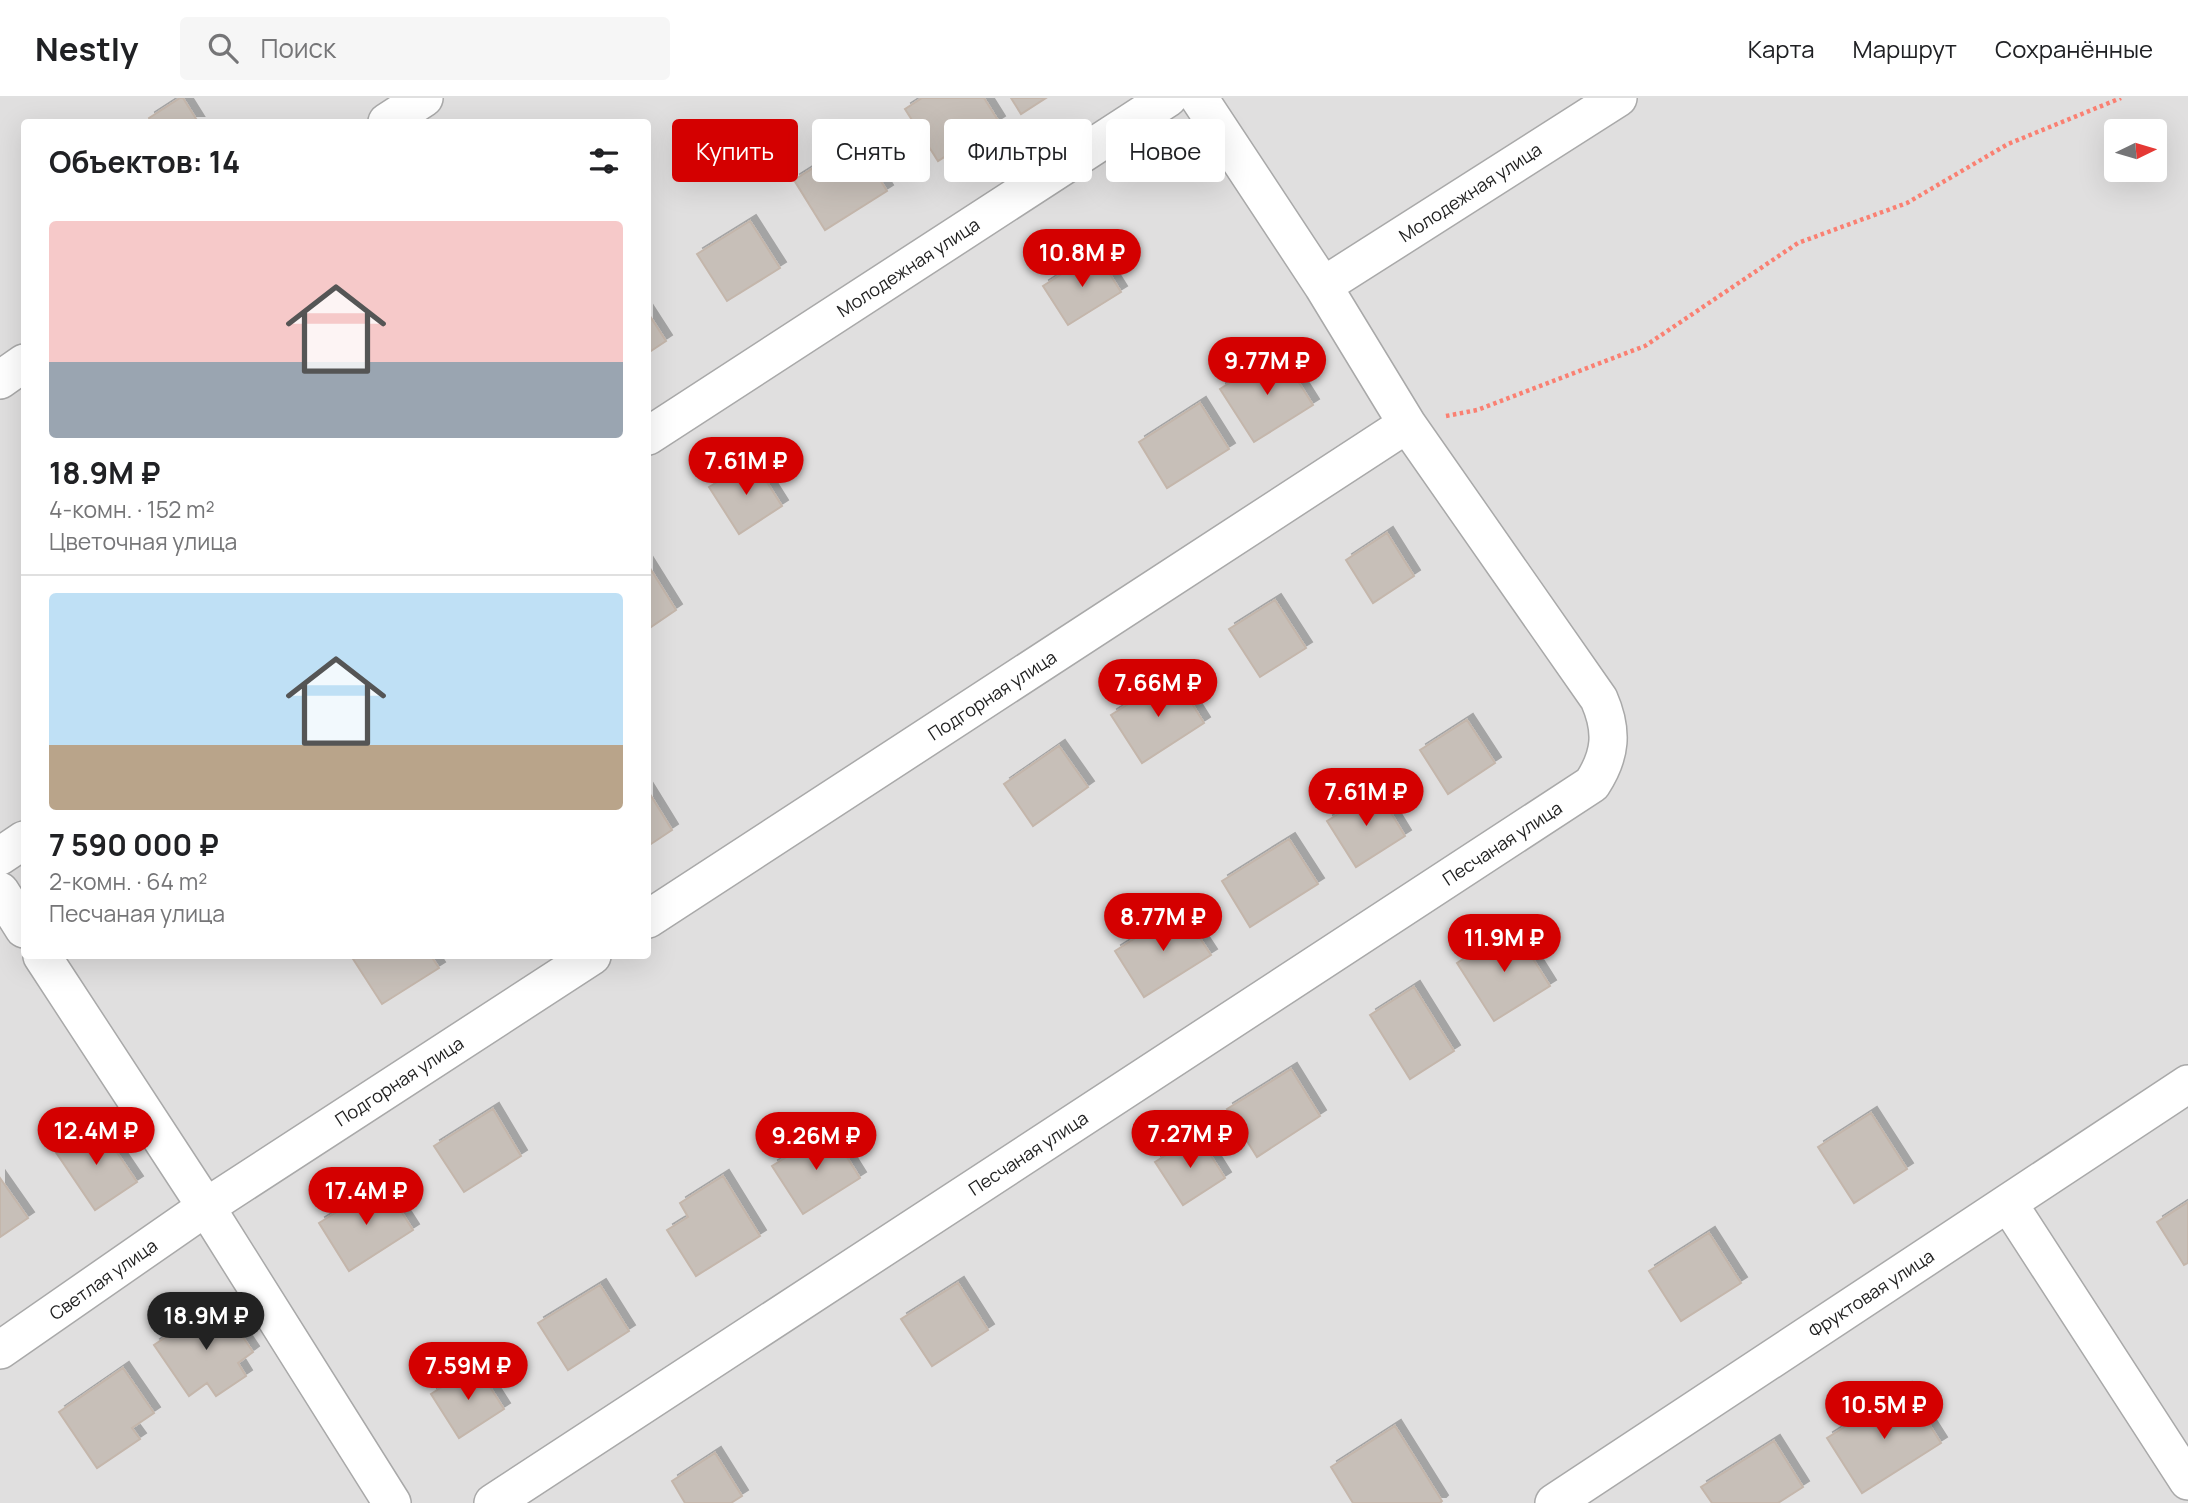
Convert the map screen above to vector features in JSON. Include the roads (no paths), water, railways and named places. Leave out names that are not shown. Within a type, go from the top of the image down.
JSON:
[{"type":"street","points":[[392,119],[424,98]]},
{"type":"street","name":"Молодежная улица","points":[[651,434],[1168,98]]},
{"type":"street","name":"Песчаная улица","points":[[493,1503],[1592,784],[1604,766],[1610,743],[1609,721],[1600,699],[1407,424],[1323,286],[1199,98]]},
{"type":"street","name":"Молодежная улица","points":[[1323,286],[1618,98]]},
{"type":"street","points":[[0,380],[21,365]]},
{"type":"street","name":"Подгорная улица","points":[[651,917],[1407,424]]},
{"type":"street","points":[[0,856],[21,842]]},
{"type":"street","points":[[0,891],[21,924]]},
{"type":"street","points":[[44,959],[206,1207],[392,1503]]},
{"type":"street","name":"Подгорная улица","points":[[206,1207],[587,959]]},
{"type":"street","name":"Фруктовая улица","points":[[1554,1503],[2188,1084]]},
{"type":"street","points":[[2007,1203],[2188,1481]]},
{"type":"street","name":"Светлая улица","points":[[0,1350],[206,1207]]}]
